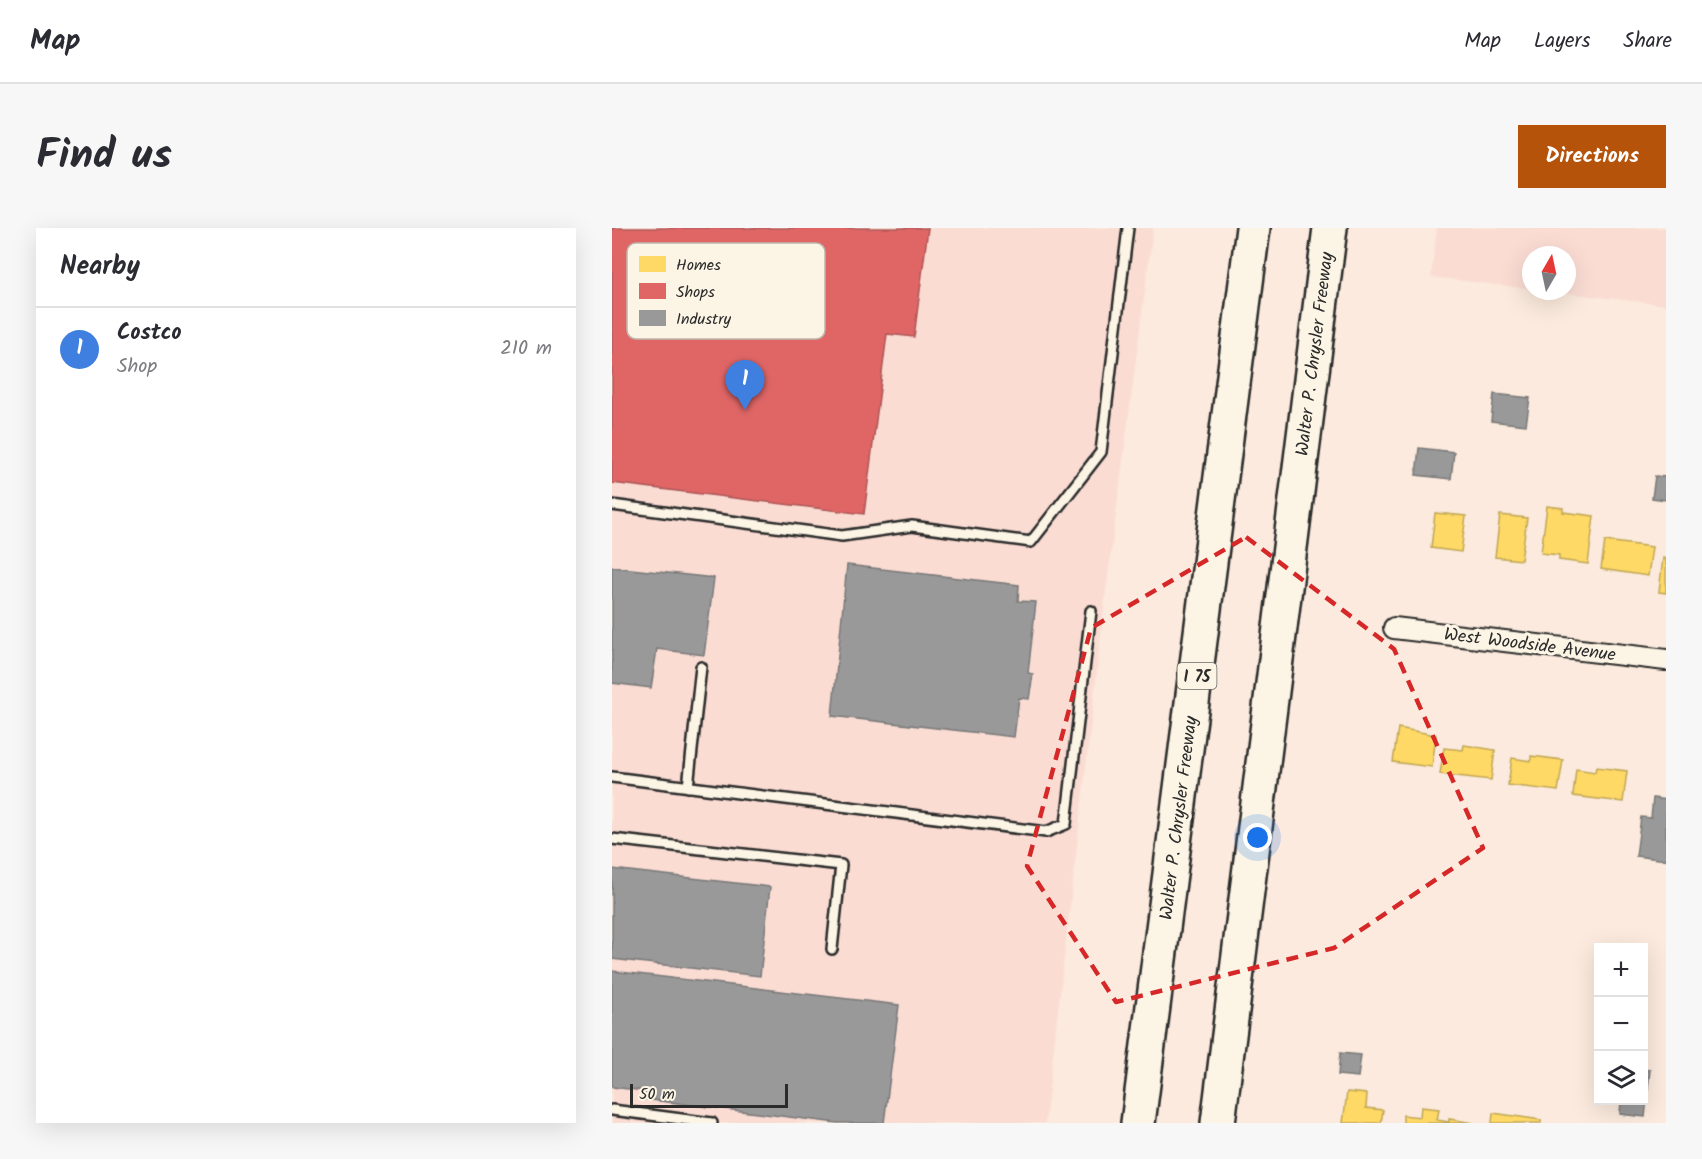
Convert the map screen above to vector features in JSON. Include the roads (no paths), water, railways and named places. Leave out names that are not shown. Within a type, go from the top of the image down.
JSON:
[{"type":"highway","name":"Walter P. Chrysler Freeway","points":[[1138,1123],[1253,228]]},
{"type":"highway","name":"Walter P. Chrysler Freeway","points":[[1218,1123],[1330,228]]},
{"type":"street","name":"West Woodside Avenue","points":[[1394,628],[1666,660]]},
{"type":"lane","points":[[612,505],[842,536],[912,526],[1031,542],[1101,452],[1128,228]]},
{"type":"lane","points":[[612,777],[1046,832],[1066,824],[1091,610]]},
{"type":"lane","points":[[688,787],[701,667]]},
{"type":"lane","points":[[612,839],[841,865],[832,949]]},
{"type":"lane","points":[[612,1110],[712,1123]]},
{"type":"place","name":"Costco","points":[[745,410]]}]
